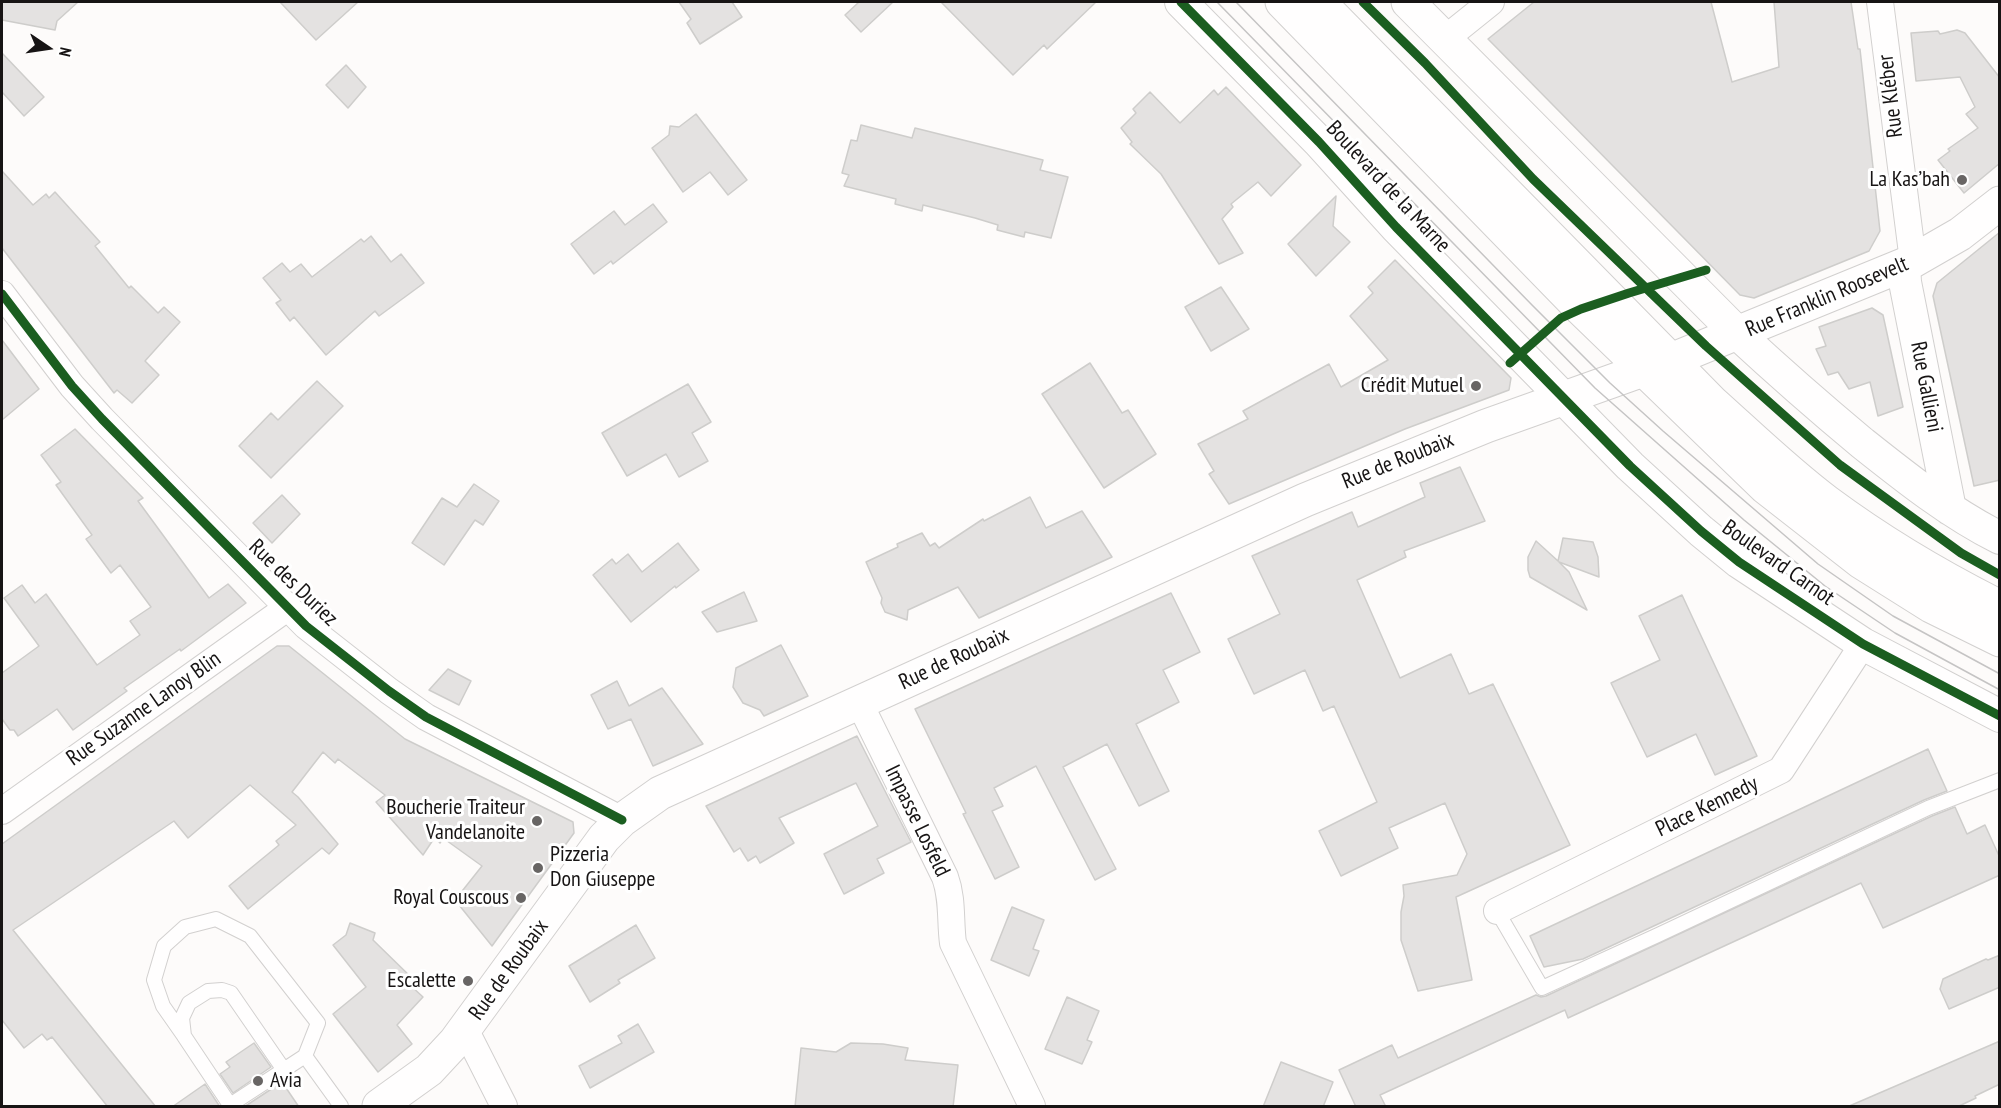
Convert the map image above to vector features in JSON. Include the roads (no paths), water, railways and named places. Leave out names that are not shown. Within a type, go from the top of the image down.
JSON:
[{"type":"main road","points":[[1282,2],[1657,365],[1713,402],[1826,502],[1919,563],[2000,608]]},
{"type":"main road","points":[[1318,2],[1657,365],[1765,488],[1839,546],[1931,606],[2000,640]]},
{"type":"main road","points":[[1408,2],[1738,333]]},
{"type":"main road","name":"Rue Franklin Roosevelt","points":[[1657,365],[1908,263],[1960,234],[2000,203]]},
{"type":"main road","name":"Rue de Roubaix","points":[[379,1107],[429,1070],[465,1029],[604,838],[622,820],[660,793],[1316,495],[1486,426],[1657,365]]},
{"type":"street","name":"Boulevard de la Marne","points":[[1181,2],[1319,142],[1396,227],[1566,399]]},
{"type":"street","points":[[1445,39],[1491,2]]},
{"type":"street","name":"Rue Kléber","points":[[1880,2],[1908,263]]},
{"type":"street","name":"Rue Gallieni","points":[[1908,263],[1905,282],[1950,509]]},
{"type":"street","name":"Rue des Duriez","points":[[2,294],[72,386],[287,608],[325,641],[417,711],[622,820]]},
{"type":"street","points":[[1738,333],[1816,404],[1913,483],[1950,509],[2000,538]]},
{"type":"street","name":"Boulevard Carnot","points":[[1566,399],[1630,466],[1717,545],[1744,566],[1863,644],[2000,716]]},
{"type":"street","name":"Rue Suzanne Lanoy Blin","points":[[2,811],[287,608]]},
{"type":"street","name":"Place Kennedy","points":[[1497,911],[1781,771],[1863,644]]},
{"type":"street","name":"Impasse Losfeld","points":[[859,702],[945,877],[951,898],[950,919],[953,943],[1032,1107]]},
{"type":"street","points":[[465,1029],[504,1107]]},
{"type":"lane","points":[[1497,911],[1542,988],[1928,808],[2000,780]]},
{"type":"lane","points":[[216,919],[250,936],[318,1023],[305,1056],[230,1106],[163,1006],[154,980],[164,946],[185,927],[216,919]]},
{"type":"lane","points":[[184,1036],[182,1018],[189,1003],[208,991],[222,990],[231,993],[284,1070]]},
{"type":"lane","points":[[305,1056],[341,1107]]},
{"type":"tram line","points":[[1217,2],[1595,388],[1744,520],[1825,586],[1895,633],[2000,690]]},
{"type":"tram line","points":[[1236,2],[1532,305],[1610,383],[1663,431],[1818,564],[1893,616],[2000,674]]},
{"type":"place","name":"La Kas’bah","points":[[1962,180]]},
{"type":"place","name":"Crédit Mutuel","points":[[1476,386]]},
{"type":"place","name":"Boucherie Traiteur Vandelanoite","points":[[537,821]]},
{"type":"place","name":"Pizzeria Don Giuseppe","points":[[538,868]]},
{"type":"place","name":"Royal Couscous","points":[[521,898]]},
{"type":"place","name":"Escalette","points":[[468,981]]},
{"type":"place","name":"Avia","points":[[258,1081]]}]
